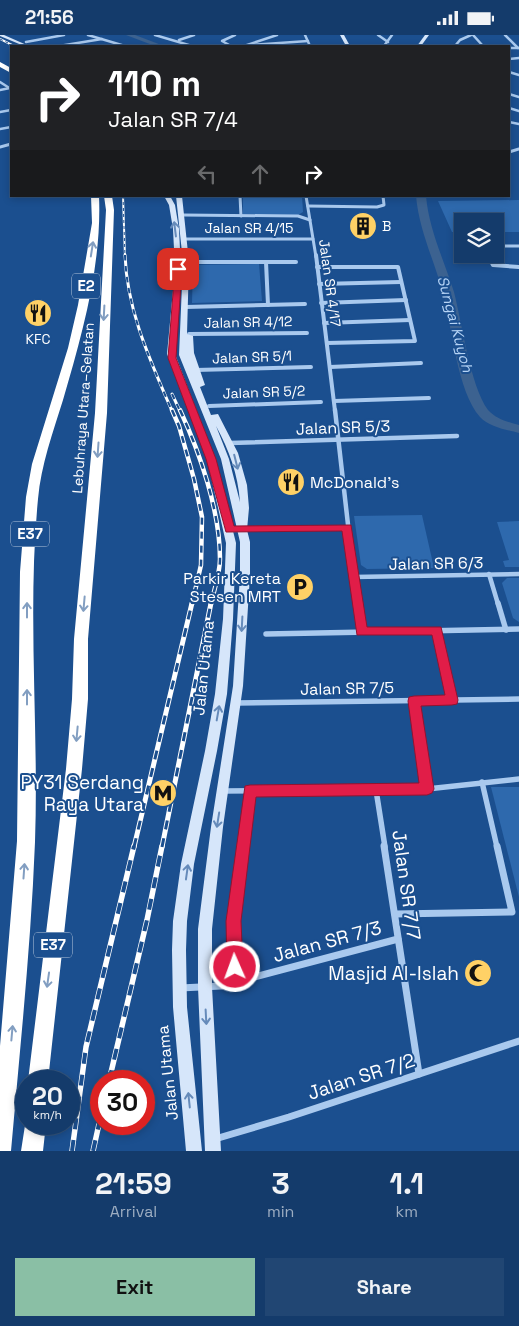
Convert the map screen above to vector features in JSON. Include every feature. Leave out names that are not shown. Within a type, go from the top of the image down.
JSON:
[{"type":"highway","name":"Lebuhraya Utara–Selatan","points":[[34,480],[45,437],[73,348],[83,305],[96,223],[95,197]]},
{"type":"highway","name":"Lebuhraya Utara–Selatan","points":[[92,502],[100,413],[110,210],[108,197]]},
{"type":"highway","name":"E37","points":[[0,1151],[9,1067],[26,841],[27,572],[34,480]]},
{"type":"highway","name":"E37","points":[[39,1070],[44,1009],[74,769],[80,699],[81,639],[92,502]]},
{"type":"highway","points":[[0,1089],[9,1067]]},
{"type":"highway","points":[[32,1151],[34,1135]]},
{"type":"street","points":[[0,35],[26,44],[64,35]]},
{"type":"street","points":[[10,35],[26,44]]},
{"type":"street","points":[[88,35],[121,45]]},
{"type":"street","points":[[155,35],[189,45]]},
{"type":"street","points":[[178,41],[194,35]]},
{"type":"street","points":[[228,45],[222,41],[235,35]]},
{"type":"street","points":[[249,45],[277,35]]},
{"type":"street","points":[[305,35],[310,45]]},
{"type":"street","points":[[378,35],[388,42]]},
{"type":"street","points":[[383,45],[388,42],[392,35]]},
{"type":"street","points":[[457,45],[460,40],[472,35],[481,45]]},
{"type":"street","points":[[505,35],[519,48]]},
{"type":"street","points":[[65,45],[102,39]]},
{"type":"street","points":[[249,45],[308,41]]},
{"type":"street","name":"Jalan Utama","points":[[168,197],[172,205],[176,229],[178,269],[172,358],[211,459],[229,530],[230,571],[223,677],[210,756],[194,825],[182,911],[179,989],[192,1150]]},
{"type":"street","points":[[179,197],[186,262],[183,355],[188,372],[219,444],[230,482],[238,521],[243,529]]},
{"type":"street","points":[[240,197],[240,216]]},
{"type":"street","name":"Jalan SR 4/17","points":[[306,197],[328,349],[347,528],[362,632]]},
{"type":"street","points":[[308,206],[377,207],[384,205],[383,197]]},
{"type":"street","points":[[182,215],[298,216],[309,212]]},
{"type":"street","points":[[298,216],[310,221]]},
{"type":"street","name":"Jalan SR 4/15","points":[[185,239],[313,239]]},
{"type":"street","points":[[504,246],[519,246]]},
{"type":"street","points":[[186,262],[296,262]]},
{"type":"street","points":[[266,262],[268,305]]},
{"type":"street","points":[[491,263],[494,265],[519,267]]},
{"type":"street","points":[[317,267],[398,267],[415,341],[327,343]]},
{"type":"street","points":[[319,284],[401,283]]},
{"type":"street","points":[[321,303],[406,300]]},
{"type":"street","points":[[185,307],[305,304]]},
{"type":"street","points":[[185,319],[189,334],[190,353],[195,370],[209,406],[230,443],[235,457],[242,490],[245,520],[243,529],[245,575],[236,703],[206,907],[205,987],[213,1145]]},
{"type":"street","points":[[324,323],[410,320]]},
{"type":"street","name":"Jalan SR 4/12","points":[[189,334],[307,333]]},
{"type":"street","points":[[330,367],[421,363]]},
{"type":"street","name":"Jalan SR 5/1","points":[[195,370],[311,367]]},
{"type":"street","points":[[334,401],[429,398]]},
{"type":"street","name":"Jalan SR 5/2","points":[[209,406],[321,402]]},
{"type":"street","name":"Jalan SR 5/3","points":[[230,443],[457,436]]},
{"type":"street","points":[[229,530],[347,528]]},
{"type":"street","points":[[490,574],[506,629]]},
{"type":"street","name":"Jalan SR 6/3","points":[[354,577],[519,574]]},
{"type":"street","points":[[266,634],[519,629]]},
{"type":"street","points":[[437,631],[452,700]]},
{"type":"street","name":"Jalan SR 7/5","points":[[236,703],[519,699]]},
{"type":"street","points":[[414,701],[427,789]]},
{"type":"street","points":[[222,791],[427,789],[519,779]]},
{"type":"street","points":[[395,914],[510,912],[512,909],[482,782]]},
{"type":"street","name":"Jalan SR 7/7","points":[[376,790],[419,1074]]},
{"type":"street","points":[[236,982],[234,921],[250,791]]},
{"type":"street","name":"Jalan SR 7/3","points":[[179,989],[221,986],[398,939]]},
{"type":"street","name":"Jalan SR 7/2","points":[[213,1145],[519,1041]]},
{"type":"shaded area","points":[[243,197],[302,197],[303,212],[298,215],[243,214]]},
{"type":"shaded area","points":[[519,200],[519,232],[504,232],[504,213],[454,213],[454,232],[452,232],[438,201]]},
{"type":"shaded area","points":[[259,264],[262,301],[192,303],[193,265]]},
{"type":"shaded area","points":[[422,515],[434,568],[367,569],[361,565],[354,516]]},
{"type":"shaded area","points":[[519,521],[519,567],[505,567],[503,561],[509,560],[497,522]]},
{"type":"shaded area","points":[[507,578],[519,578],[519,622],[513,618],[502,583]]},
{"type":"shaded area","points":[[491,787],[519,787],[519,897]]},
{"type":"waterway","name":"Sungai Kuyoh","points":[[129,35],[158,45]]},
{"type":"waterway","name":"Sungai Kuyoh","points":[[421,197],[424,221],[448,292],[467,374],[478,404],[491,419],[519,429]]},
{"type":"railway","points":[[0,39],[12,45]]},
{"type":"railway","points":[[123,197],[125,257]]},
{"type":"railway","points":[[125,255],[130,296],[135,316],[148,354],[172,411]]},
{"type":"railway","points":[[172,394],[180,411]]},
{"type":"railway","points":[[172,410],[179,426],[194,479],[202,517],[201,565],[192,604]]},
{"type":"railway","points":[[180,410],[208,483],[217,522],[220,564],[211,604]]},
{"type":"railway","points":[[134,847],[192,603]]},
{"type":"railway","points":[[162,847],[211,603]]},
{"type":"railway","points":[[72,1151],[86,1047],[134,846]]},
{"type":"railway","points":[[112,1070],[147,920],[162,846]]},
{"type":"railway","points":[[93,1151],[97,1135]]},
{"type":"place","name":"B","points":[[363,226]]},
{"type":"place","name":"KFC","points":[[38,313]]},
{"type":"place","name":"McDonald's","points":[[291,482]]},
{"type":"place","name":"Parkir Kereta Stesen MRT","points":[[300,587]]},
{"type":"place","name":"PY31 Serdang Raya Utara","points":[[163,793]]},
{"type":"place","name":"Masjid Al-Islah","points":[[478,973]]},
{"type":"route","points":[[178,269],[171,354],[211,459],[229,530],[347,528],[362,632],[437,631],[452,700],[414,701],[427,789],[250,791],[234,921],[235,967]]}]
